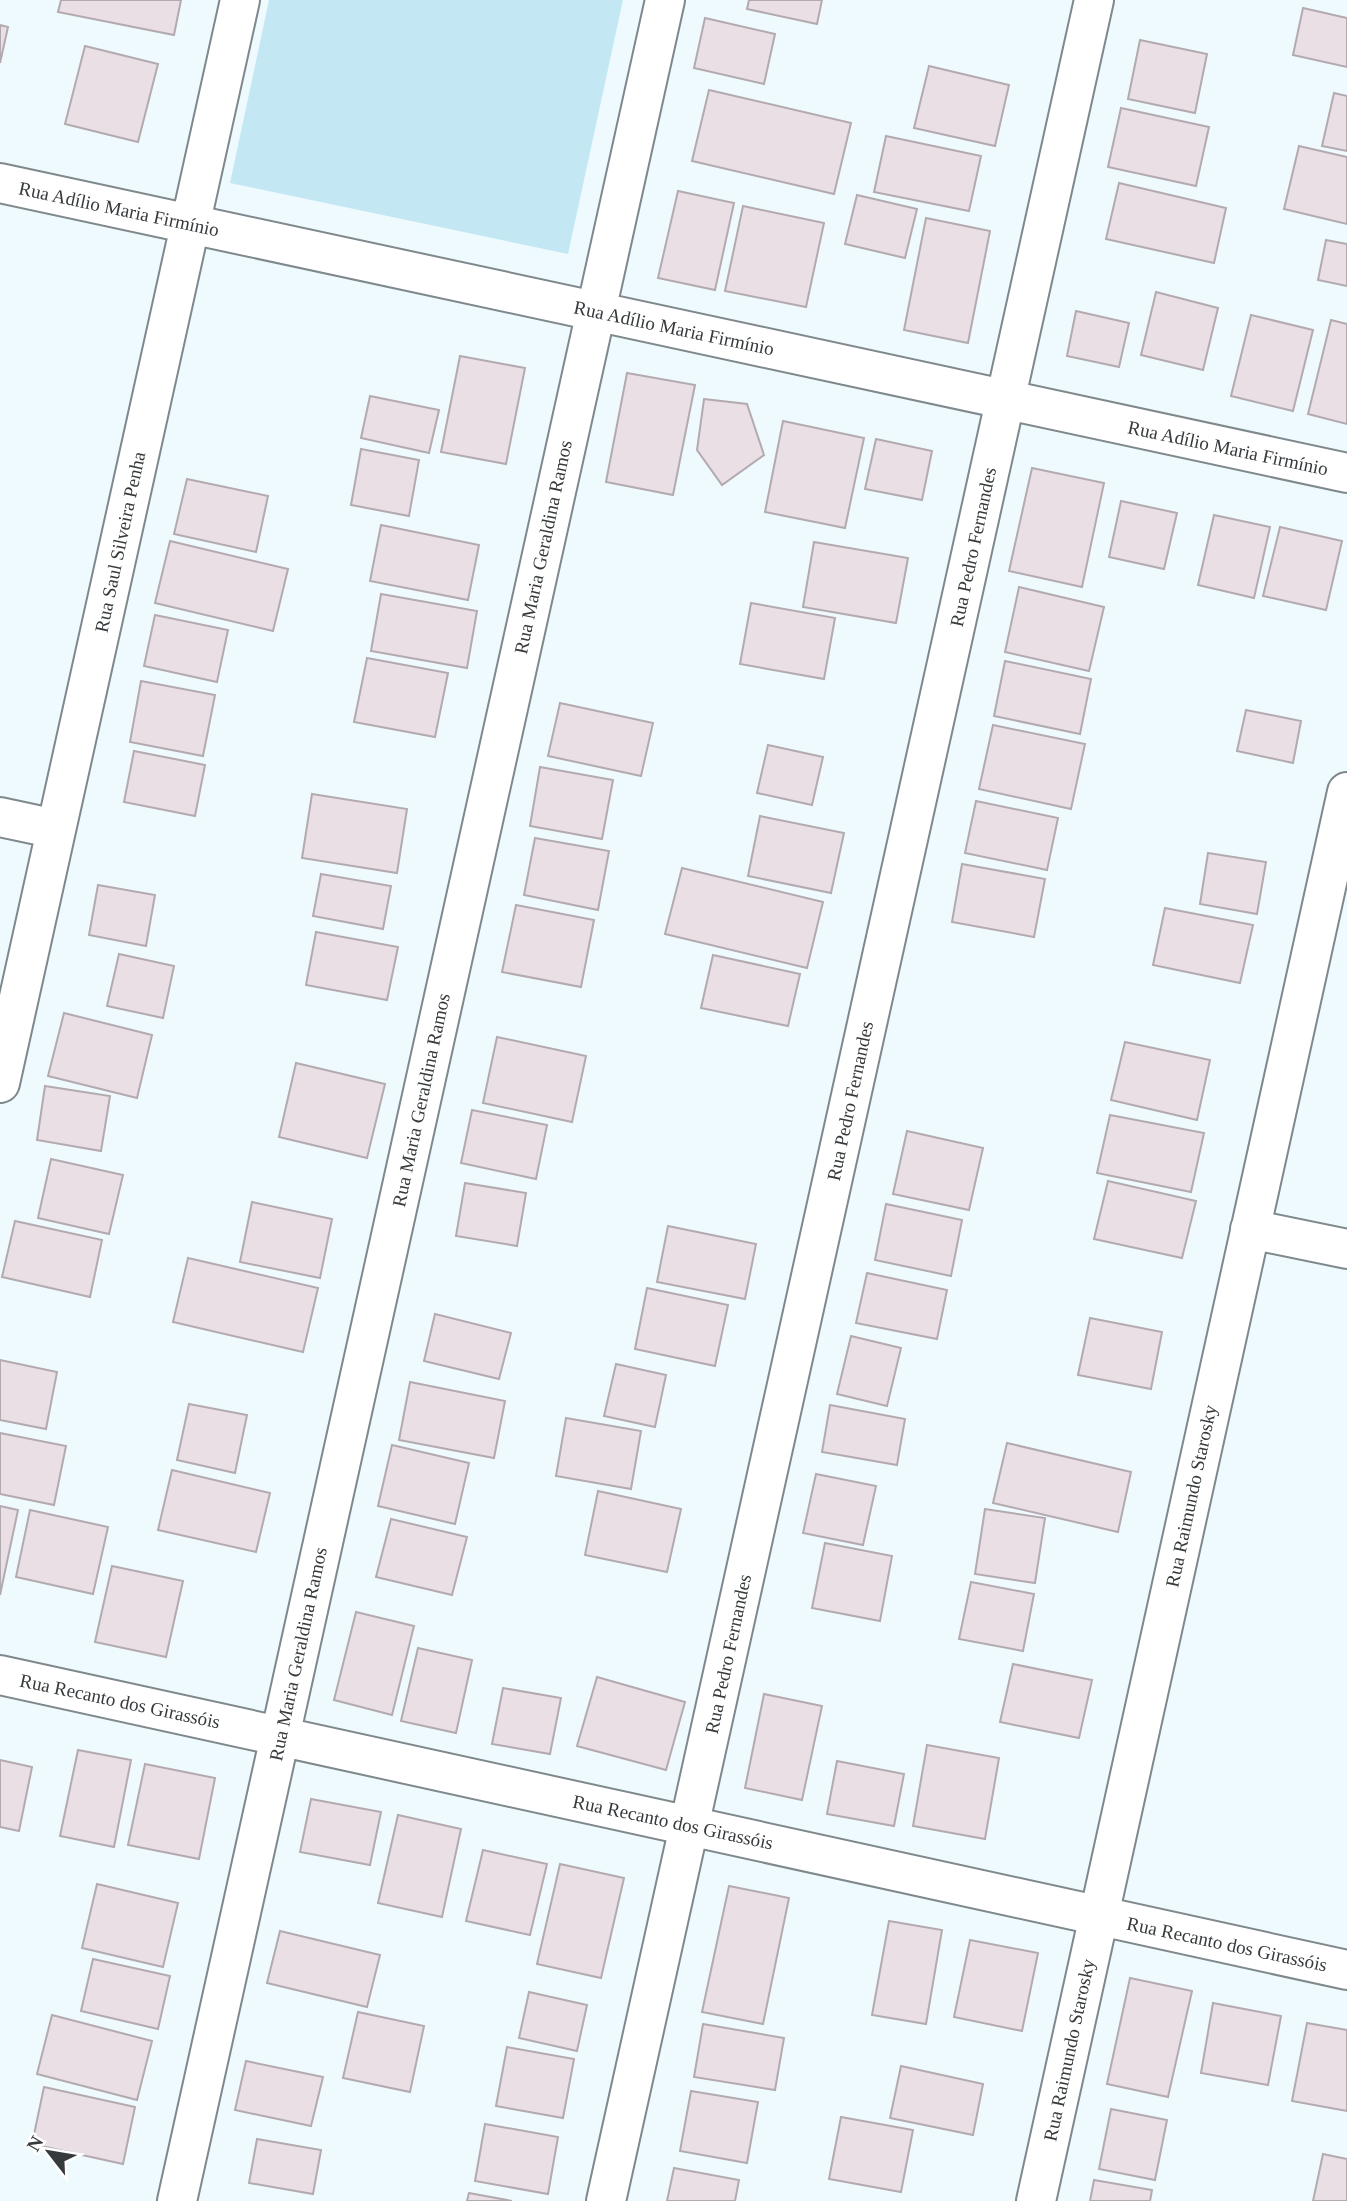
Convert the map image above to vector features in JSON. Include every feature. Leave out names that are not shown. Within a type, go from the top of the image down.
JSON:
[{"type":"street","name":"Rua Saul Silveira Penha","points":[[0,1083],[240,0]]},
{"type":"street","name":"Rua Maria Geraldina Ramos","points":[[177,2201],[665,0]]},
{"type":"street","name":"Rua Pedro Fernandes","points":[[607,2201],[1094,0]]},
{"type":"street","name":"Rua Adílio Maria Firmínio","points":[[0,183],[1347,473]]},
{"type":"street","name":"Rua Raimundo Starosky","points":[[1036,2201],[1347,792]]},
{"type":"street","points":[[0,817],[56,829]]},
{"type":"street","points":[[1250,1229],[1347,1249]]},
{"type":"street","name":"Rua Recanto dos Girassóis","points":[[0,1675],[1347,1970]]},
{"type":"shaded area","points":[[269,0],[623,0],[568,254],[230,183]]},
{"type":"building","points":[[61,0],[181,0],[174,35],[58,12]]},
{"type":"building","points":[[749,0],[822,0],[817,24],[747,9]]},
{"type":"building","points":[[1303,8],[1347,18],[1347,67],[1293,55]]},
{"type":"building","points":[[705,18],[775,34],[764,84],[694,68]]},
{"type":"building","points":[[0,25],[8,27],[0,63]]},
{"type":"building","points":[[1140,40],[1207,54],[1195,113],[1128,99]]},
{"type":"building","points":[[85,46],[158,64],[138,142],[65,124]]},
{"type":"building","points":[[929,66],[1009,85],[995,146],[914,128]]},
{"type":"building","points":[[709,90],[851,123],[834,194],[692,161]]},
{"type":"building","points":[[1334,93],[1347,96],[1347,151],[1322,146]]},
{"type":"building","points":[[1121,108],[1209,127],[1196,186],[1108,167]]},
{"type":"building","points":[[886,136],[981,156],[969,211],[874,192]]},
{"type":"building","points":[[1299,146],[1347,157],[1347,224],[1284,209]]},
{"type":"building","points":[[1119,183],[1226,208],[1214,263],[1106,239]]},
{"type":"building","points":[[678,191],[734,203],[715,290],[658,278]]},
{"type":"building","points":[[857,195],[917,209],[905,258],[845,244]]},
{"type":"building","points":[[743,206],[824,223],[806,307],[725,291]]},
{"type":"building","points":[[926,218],[990,231],[968,343],[904,330]]},
{"type":"building","points":[[1326,240],[1347,244],[1347,286],[1318,280]]},
{"type":"building","points":[[1156,292],[1218,308],[1203,370],[1141,355]]},
{"type":"building","points":[[1076,311],[1129,323],[1119,367],[1067,356]]},
{"type":"building","points":[[1251,315],[1313,330],[1293,411],[1231,396]]},
{"type":"building","points":[[1331,320],[1347,324],[1347,424],[1308,414]]},
{"type":"building","points":[[460,356],[525,368],[506,464],[441,452]]},
{"type":"building","points":[[627,373],[695,385],[673,495],[606,482]]},
{"type":"building","points":[[370,396],[439,410],[429,453],[361,438]]},
{"type":"building","points":[[704,399],[747,404],[764,455],[722,485],[697,450]]},
{"type":"building","points":[[783,421],[864,438],[845,528],[765,512]]},
{"type":"building","points":[[876,439],[932,451],[922,500],[865,489]]},
{"type":"building","points":[[361,449],[419,460],[409,516],[351,505]]},
{"type":"building","points":[[1032,468],[1104,483],[1082,587],[1009,571]]},
{"type":"building","points":[[187,479],[268,496],[256,552],[174,534]]},
{"type":"building","points":[[1121,501],[1177,513],[1164,569],[1109,557]]},
{"type":"building","points":[[1214,515],[1270,527],[1254,598],[1198,585]]},
{"type":"building","points":[[381,525],[479,545],[468,600],[370,581]]},
{"type":"building","points":[[1280,527],[1342,541],[1326,610],[1263,596]]},
{"type":"building","points":[[170,541],[288,569],[273,631],[155,603]]},
{"type":"building","points":[[814,542],[908,558],[896,623],[803,607]]},
{"type":"building","points":[[1019,587],[1104,607],[1089,671],[1005,652]]},
{"type":"building","points":[[381,594],[477,611],[467,668],[371,651]]},
{"type":"building","points":[[751,603],[835,618],[824,679],[740,664]]},
{"type":"building","points":[[155,615],[228,630],[217,682],[144,666]]},
{"type":"building","points":[[367,658],[448,673],[435,737],[354,722]]},
{"type":"building","points":[[1005,661],[1091,679],[1080,734],[994,716]]},
{"type":"building","points":[[141,681],[215,695],[203,756],[130,742]]},
{"type":"building","points":[[560,703],[653,723],[641,776],[548,756]]},
{"type":"building","points":[[1246,710],[1301,721],[1293,763],[1237,751]]},
{"type":"building","points":[[993,725],[1085,744],[1071,809],[979,789]]},
{"type":"building","points":[[768,745],[823,757],[812,805],[757,793]]},
{"type":"building","points":[[134,751],[205,765],[195,816],[124,802]]},
{"type":"building","points":[[540,767],[613,780],[602,839],[530,826]]},
{"type":"building","points":[[312,794],[407,809],[397,873],[302,858]]},
{"type":"building","points":[[976,801],[1058,818],[1047,870],[965,853]]},
{"type":"building","points":[[760,816],[844,833],[831,893],[748,876]]},
{"type":"building","points":[[535,838],[609,851],[598,910],[524,895]]},
{"type":"building","points":[[1208,853],[1266,862],[1257,914],[1200,904]]},
{"type":"building","points":[[962,864],[1045,879],[1034,937],[952,922]]},
{"type":"building","points":[[682,868],[823,902],[807,968],[665,934]]},
{"type":"building","points":[[321,874],[391,886],[383,929],[313,916]]},
{"type":"building","points":[[98,885],[155,895],[146,946],[89,935]]},
{"type":"building","points":[[516,905],[594,920],[581,987],[502,972]]},
{"type":"building","points":[[1165,908],[1253,925],[1240,983],[1153,965]]},
{"type":"building","points":[[316,932],[398,947],[387,1000],[306,985]]},
{"type":"building","points":[[119,954],[174,966],[163,1018],[107,1006]]},
{"type":"building","points":[[713,955],[800,974],[788,1026],[701,1008]]},
{"type":"building","points":[[64,1013],[152,1035],[137,1098],[48,1076]]},
{"type":"building","points":[[497,1037],[586,1056],[572,1122],[483,1103]]},
{"type":"building","points":[[1125,1042],[1210,1060],[1197,1120],[1111,1100]]},
{"type":"building","points":[[296,1063],[385,1084],[367,1158],[279,1137]]},
{"type":"building","points":[[45,1086],[110,1096],[101,1151],[37,1140]]},
{"type":"building","points":[[472,1110],[547,1125],[536,1179],[461,1163]]},
{"type":"building","points":[[1110,1115],[1204,1133],[1191,1192],[1097,1173]]},
{"type":"building","points":[[907,1131],[983,1148],[969,1210],[893,1194]]},
{"type":"building","points":[[51,1159],[123,1175],[109,1234],[38,1218]]},
{"type":"building","points":[[1108,1181],[1196,1201],[1182,1258],[1094,1239]]},
{"type":"building","points":[[465,1183],[526,1193],[517,1246],[456,1236]]},
{"type":"building","points":[[252,1202],[332,1219],[320,1278],[240,1262]]},
{"type":"building","points":[[886,1204],[962,1220],[951,1276],[875,1260]]},
{"type":"building","points":[[15,1221],[102,1240],[90,1297],[2,1277]]},
{"type":"building","points":[[668,1226],[756,1244],[745,1299],[657,1282]]},
{"type":"building","points":[[188,1258],[318,1288],[303,1352],[173,1322]]},
{"type":"building","points":[[867,1273],[947,1290],[937,1339],[856,1323]]},
{"type":"building","points":[[647,1288],[728,1305],[715,1366],[635,1349]]},
{"type":"building","points":[[435,1314],[511,1333],[499,1379],[424,1361]]},
{"type":"building","points":[[1090,1318],[1162,1332],[1151,1389],[1078,1375]]},
{"type":"building","points":[[851,1336],[901,1348],[887,1406],[837,1394]]},
{"type":"building","points":[[0,1360],[57,1372],[46,1429],[0,1420]]},
{"type":"building","points":[[616,1364],[666,1375],[655,1427],[604,1416]]},
{"type":"building","points":[[410,1382],[505,1401],[494,1458],[399,1440]]},
{"type":"building","points":[[189,1404],[247,1415],[235,1473],[177,1460]]},
{"type":"building","points":[[830,1405],[905,1419],[897,1465],[822,1452]]},
{"type":"building","points":[[566,1418],[641,1431],[631,1489],[556,1476]]},
{"type":"building","points":[[0,1433],[66,1446],[54,1505],[0,1494]]},
{"type":"building","points":[[1007,1443],[1131,1472],[1118,1532],[993,1503]]},
{"type":"building","points":[[392,1445],[469,1463],[455,1524],[378,1506]]},
{"type":"building","points":[[172,1470],[270,1493],[256,1552],[158,1530]]},
{"type":"building","points":[[816,1474],[876,1486],[863,1545],[803,1533]]},
{"type":"building","points":[[598,1491],[681,1509],[667,1572],[585,1555]]},
{"type":"building","points":[[0,1506],[18,1510],[0,1595]]},
{"type":"building","points":[[985,1509],[1045,1518],[1035,1583],[975,1574]]},
{"type":"building","points":[[30,1510],[108,1527],[93,1594],[16,1577]]},
{"type":"building","points":[[391,1519],[467,1537],[452,1595],[376,1577]]},
{"type":"building","points":[[825,1543],[892,1556],[880,1621],[812,1608]]},
{"type":"building","points":[[112,1566],[183,1581],[166,1657],[95,1642]]},
{"type":"building","points":[[971,1582],[1034,1594],[1023,1651],[959,1639]]},
{"type":"building","points":[[356,1612],[414,1626],[392,1715],[334,1700]]},
{"type":"building","points":[[418,1648],[472,1660],[456,1733],[401,1721]]},
{"type":"building","points":[[1013,1664],[1092,1680],[1079,1738],[1000,1722]]},
{"type":"building","points":[[597,1677],[685,1702],[666,1770],[577,1746]]},
{"type":"building","points":[[503,1688],[561,1698],[550,1754],[492,1744]]},
{"type":"building","points":[[764,1694],[822,1706],[802,1800],[745,1788]]},
{"type":"building","points":[[927,1745],[999,1758],[985,1839],[913,1826]]},
{"type":"building","points":[[78,1750],[131,1760],[114,1847],[60,1836]]},
{"type":"building","points":[[0,1760],[32,1767],[19,1831],[0,1827]]},
{"type":"building","points":[[837,1761],[904,1774],[894,1826],[827,1814]]},
{"type":"building","points":[[145,1764],[215,1778],[199,1859],[128,1845]]},
{"type":"building","points":[[311,1799],[381,1812],[370,1865],[300,1852]]},
{"type":"building","points":[[398,1815],[461,1829],[442,1917],[378,1903]]},
{"type":"building","points":[[483,1850],[547,1864],[530,1935],[466,1921]]},
{"type":"building","points":[[560,1864],[624,1878],[601,1978],[537,1964]]},
{"type":"building","points":[[97,1884],[178,1903],[163,1967],[82,1948]]},
{"type":"building","points":[[729,1886],[789,1898],[763,2024],[702,2012]]},
{"type":"building","points":[[889,1921],[942,1930],[926,2024],[872,2015]]},
{"type":"building","points":[[280,1931],[380,1955],[367,2007],[267,1983]]},
{"type":"building","points":[[970,1940],[1038,1953],[1022,2031],[954,2017]]},
{"type":"building","points":[[93,1959],[170,1976],[158,2029],[81,2011]]},
{"type":"building","points":[[1130,1978],[1192,1991],[1168,2097],[1107,2084]]},
{"type":"building","points":[[529,1992],[587,2005],[577,2051],[519,2038]]},
{"type":"building","points":[[1213,2003],[1281,2016],[1268,2085],[1201,2073]]},
{"type":"building","points":[[358,2012],[424,2026],[410,2092],[343,2078]]},
{"type":"building","points":[[52,2015],[152,2041],[137,2100],[37,2074]]},
{"type":"building","points":[[1307,2023],[1347,2030],[1347,2111],[1292,2101]]},
{"type":"building","points":[[703,2024],[784,2038],[775,2090],[694,2077]]},
{"type":"building","points":[[507,2047],[574,2059],[563,2118],[496,2106]]},
{"type":"building","points":[[246,2061],[323,2077],[311,2126],[235,2110]]},
{"type":"building","points":[[901,2066],[983,2084],[973,2135],[890,2118]]},
{"type":"building","points":[[44,2087],[135,2107],[123,2164],[32,2144]]},
{"type":"building","points":[[691,2091],[758,2102],[747,2163],[680,2151]]},
{"type":"building","points":[[1111,2109],[1167,2120],[1155,2180],[1099,2169]]},
{"type":"building","points":[[841,2117],[913,2130],[901,2192],[829,2179]]},
{"type":"building","points":[[485,2124],[558,2137],[548,2194],[475,2181]]},
{"type":"building","points":[[257,2139],[321,2150],[313,2194],[249,2183]]},
{"type":"building","points":[[1323,2154],[1347,2159],[1347,2201],[1313,2201]]},
{"type":"building","points":[[674,2168],[739,2180],[735,2201],[667,2201]]},
{"type":"building","points":[[1094,2180],[1152,2190],[1150,2201],[1090,2201]]},
{"type":"building","points":[[469,2193],[512,2201],[467,2201]]}]
